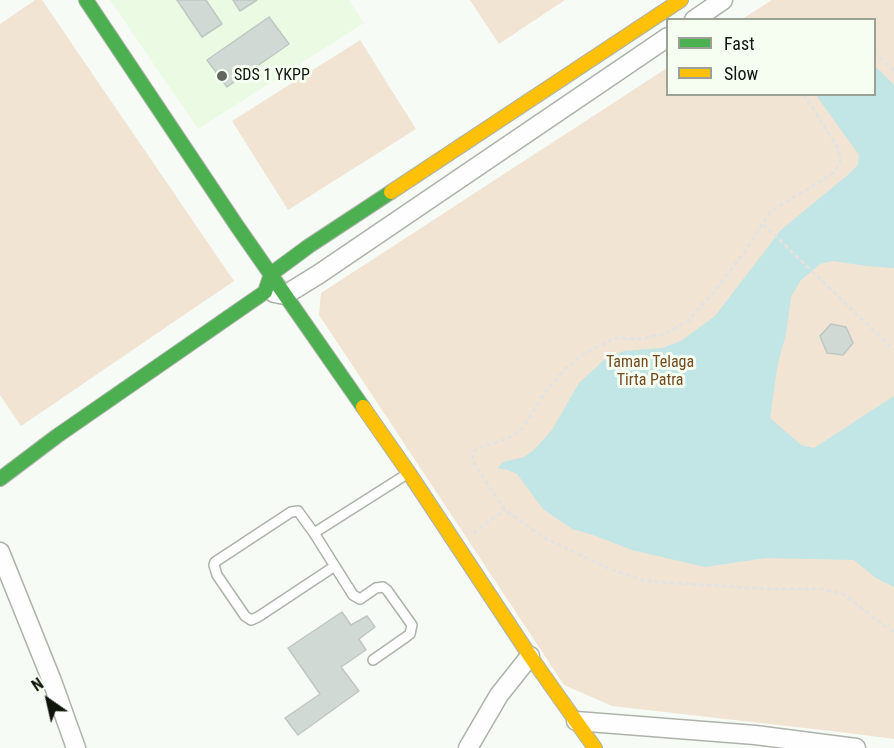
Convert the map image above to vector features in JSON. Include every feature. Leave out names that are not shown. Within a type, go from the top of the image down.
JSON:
[{"type":"street","points":[[86,0],[237,226],[409,473],[530,656],[595,748]]},
{"type":"street","points":[[0,479],[57,436],[265,292],[271,274],[326,234],[681,0]]},
{"type":"street","points":[[697,18],[723,0]]},
{"type":"street","points":[[265,292],[285,295],[319,274],[666,38]]},
{"type":"street","points":[[0,552],[52,681],[76,748]]},
{"type":"street","points":[[468,748],[499,695],[530,656]]},
{"type":"street","points":[[576,722],[755,735],[856,748]]},
{"type":"lane","points":[[314,533],[409,473]]},
{"type":"lane","points":[[334,566],[251,620],[245,616],[215,571],[214,565],[215,562],[298,511],[314,533],[353,596],[364,598],[383,587],[411,626],[410,634],[373,660]]},
{"type":"path","points":[[876,54],[894,71]]},
{"type":"path","points":[[805,96],[839,150],[840,161],[835,172],[770,212],[727,276],[688,321],[665,334],[639,339],[615,338],[585,353],[565,369],[522,429],[507,439],[477,448],[472,454],[475,465],[505,510],[543,537],[605,567],[644,581],[768,589],[822,589],[843,594],[894,633]]},
{"type":"path","points":[[763,224],[894,350]]},
{"type":"path","points":[[456,544],[505,510]]},
{"type":"shaded area","name":"SDS 1 YKPP","points":[[110,0],[349,0],[364,23],[198,129]]},
{"type":"green space","points":[[35,0],[42,0],[234,281],[21,426],[0,395],[0,24]]},
{"type":"green space","points":[[470,0],[565,0],[499,44]]},
{"type":"green space","name":"Taman Telaga Tirta Patra","points":[[772,0],[894,0],[894,739],[612,706],[564,685],[319,315],[321,293],[666,69],[666,96],[876,96],[876,18],[744,18]]},
{"type":"green space","points":[[360,40],[416,129],[288,210],[232,121]]},
{"type":"water","points":[[876,67],[894,85],[894,268],[833,261],[820,264],[801,280],[791,297],[770,418],[801,445],[814,448],[894,396],[894,587],[876,578],[854,560],[766,558],[705,567],[632,550],[572,529],[543,509],[517,474],[498,468],[503,462],[524,457],[534,450],[552,430],[579,383],[604,360],[624,351],[662,348],[681,341],[715,316],[781,230],[849,174],[858,165],[859,155],[817,96],[876,96]]},
{"type":"building","points":[[177,0],[206,0],[222,24],[202,37]]},
{"type":"building","points":[[233,0],[257,0],[240,11]]},
{"type":"building","points":[[269,17],[289,44],[227,87],[207,60]]},
{"type":"building","points":[[831,324],[846,327],[853,343],[843,355],[827,353],[820,336]]},
{"type":"building","points":[[342,612],[351,625],[367,616],[375,627],[359,639],[366,650],[341,667],[359,691],[298,735],[285,718],[320,694],[288,648]]},
{"type":"traffic: fast","points":[[86,0],[237,226],[363,407]]},
{"type":"traffic: fast","points":[[0,479],[57,436],[265,292],[271,274],[391,192]]},
{"type":"traffic: slow","points":[[391,192],[681,0]]},
{"type":"traffic: slow","points":[[363,407],[530,656],[595,748]]},
{"type":"place","name":"SDS 1 YKPP","points":[[222,76]]}]
